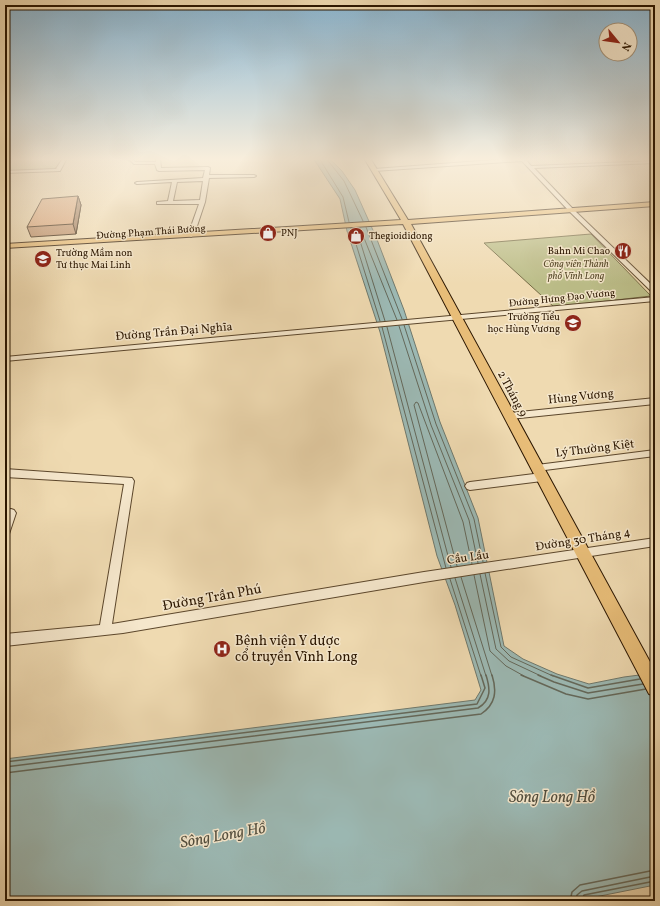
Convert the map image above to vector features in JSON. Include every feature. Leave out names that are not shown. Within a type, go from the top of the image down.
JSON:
[{"type":"main road","name":"2 Tháng 9","points":[[393,200],[406,222],[452,319],[510,416],[655,688]]},
{"type":"main road","name":"Đường Phạm Thái Bường","points":[[5,246],[285,232],[298,229],[655,204]]},
{"type":"main road","name":"Đường Phạm Thái Bường","points":[[5,250],[190,237]]},
{"type":"street","points":[[562,200],[655,292]]},
{"type":"street","points":[[158,203],[202,202],[190,237]]},
{"type":"street","name":"Đường Hưng Đạo Vương","points":[[344,327],[452,319],[655,299]]},
{"type":"street","name":"Đường Trần Đại Nghĩa","points":[[5,359],[344,327]]},
{"type":"street","name":"Hùng Vương","points":[[510,416],[655,401]]},
{"type":"street","name":"Lý Thường Kiệt","points":[[470,486],[540,472],[655,453]]},
{"type":"street","points":[[5,473],[129,482],[105,630]]},
{"type":"street","points":[[5,531],[11,513]]},
{"type":"street","name":"Đường 30 Tháng 4","points":[[516,564],[655,542]]},
{"type":"street","name":"Cầu Lầu","points":[[424,577],[516,564]]},
{"type":"street","name":"Đường Trần Phú","points":[[5,640],[105,630],[424,577]]},
{"type":"green space","name":"Công viên Thành phố Vĩnh Long","points":[[591,234],[651,296],[554,307],[484,243]]},
{"type":"water","name":"Sông Long Hồ","points":[[340,200],[360,200],[376,237],[404,310],[440,422],[478,518],[504,646],[523,659],[557,674],[589,684],[655,673],[655,885],[575,901],[5,901],[5,759],[475,700],[481,690],[455,605],[437,556],[380,332],[347,231]]},
{"type":"building","points":[[41,200],[77,200],[73,224],[27,227]]},
{"type":"place","name":"PNJ","points":[[268,233]]},
{"type":"place","name":"Thegioididong","points":[[356,236]]},
{"type":"place","name":"Bahn Mi Chao","points":[[623,251]]},
{"type":"place","name":"Trường Mầm non Tư thục Mai Linh","points":[[43,259]]},
{"type":"place","name":"Trường Tiểu học Hùng Vương","points":[[573,323]]},
{"type":"place","name":"Bệnh viện Y dược cổ truyền Vĩnh Long","points":[[222,649]]}]
